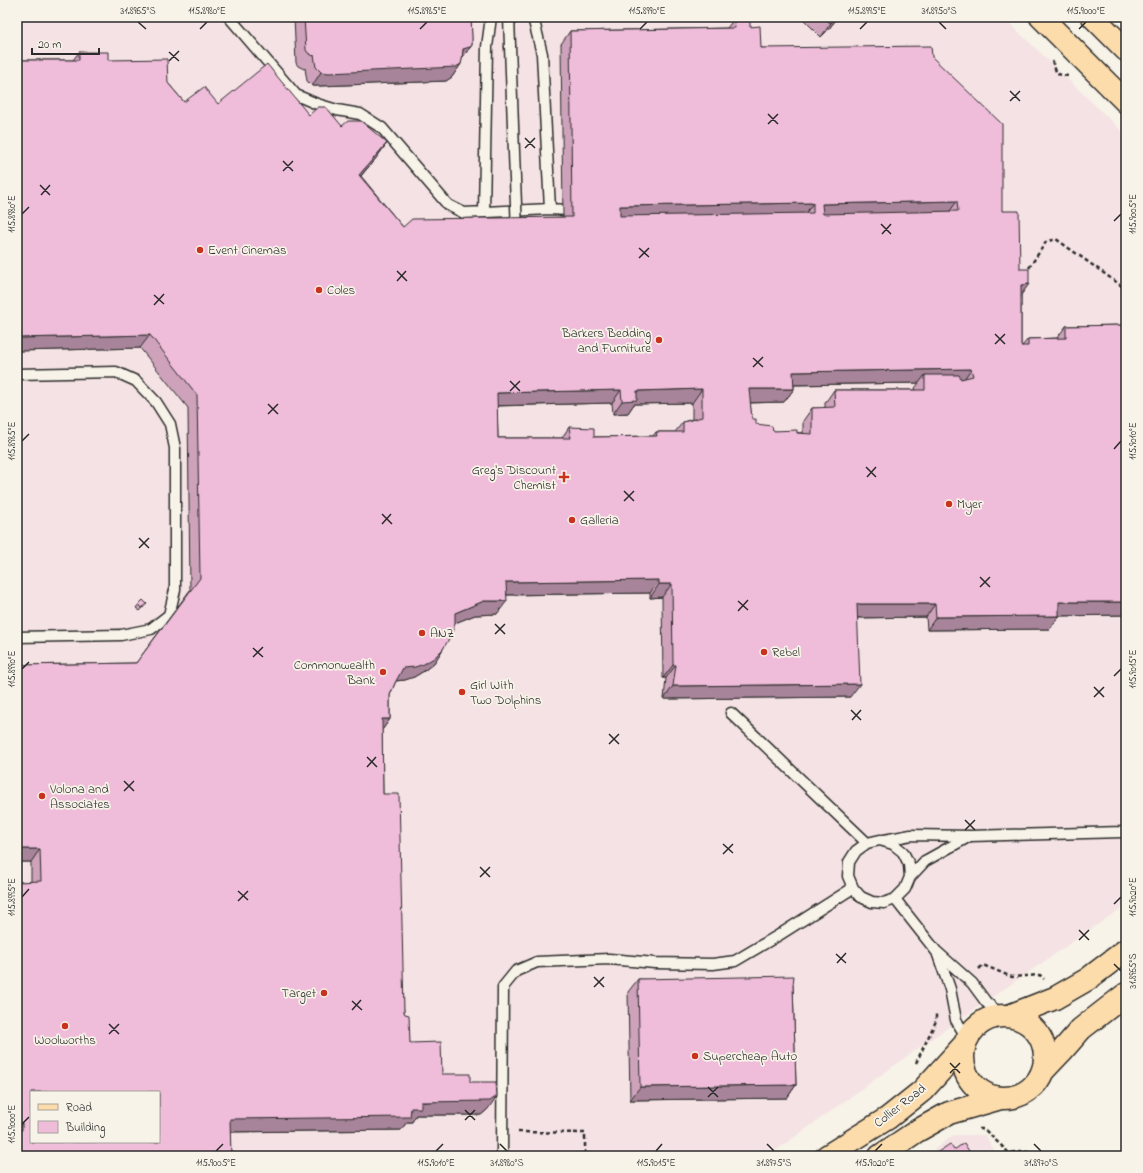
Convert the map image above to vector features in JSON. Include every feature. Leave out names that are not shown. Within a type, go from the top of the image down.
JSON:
[{"type":"main road","points":[[1041,17],[1126,102]]},
{"type":"main road","points":[[1093,17],[1126,50]]},
{"type":"main road","points":[[1001,1098],[978,1090],[964,1070],[962,1057],[966,1042],[975,1028],[985,1020],[993,1017],[1006,1016],[1055,998],[1088,979],[1126,950]]},
{"type":"main road","points":[[1042,1072],[1062,1052],[1081,1029],[1126,994]]},
{"type":"main road","points":[[880,1156],[917,1131],[948,1113],[1001,1098],[1015,1097],[1027,1091],[1037,1081],[1042,1072],[1045,1060],[1044,1048],[1039,1036],[1032,1027],[1021,1020],[1006,1016]]},
{"type":"main road","name":"Collier Road","points":[[827,1156],[888,1118],[922,1091],[966,1042]]},
{"type":"lane","points":[[228,17],[296,95],[317,104],[337,110],[360,114],[382,128],[448,205],[464,213],[567,210]]},
{"type":"lane","points":[[484,212],[487,47],[491,17]]},
{"type":"lane","points":[[510,17],[517,240]]},
{"type":"lane","points":[[533,17],[542,54],[550,210]]},
{"type":"lane","points":[[17,374],[116,372],[136,381],[156,402],[170,424],[174,448],[175,574],[175,590],[168,615],[151,629],[121,635],[17,637]]},
{"type":"lane","points":[[731,713],[867,843]]},
{"type":"lane","points":[[970,836],[925,861],[910,877],[905,890],[895,899],[884,903],[872,902],[861,897],[852,888],[848,876],[849,862],[856,851],[867,843],[880,840],[911,836],[1123,832],[1126,830]]},
{"type":"lane","points":[[880,840],[893,844],[903,852],[909,864],[910,877]]},
{"type":"lane","points":[[502,1156],[504,987],[516,971],[537,962],[609,959],[655,963],[713,964],[735,961],[780,935],[852,888]]},
{"type":"lane","points":[[895,899],[936,951],[972,983],[986,1002],[1006,1016]]},
{"type":"lane","points":[[936,951],[950,988],[956,1020],[966,1042]]},
{"type":"path","points":[[1029,268],[1046,242],[1056,238],[1126,289]]},
{"type":"path","points":[[976,1129],[984,1129],[1009,1153],[1020,1151],[1058,1156]]},
{"type":"path","points":[[502,1131],[585,1133],[585,1156]]},
{"type":"shaded area","name":"Galleria","points":[[17,17],[1003,17],[1126,135],[1126,905],[927,1042],[768,1156],[17,1156]]},
{"type":"shaded area","points":[[954,1135],[985,1135],[998,1156],[925,1156]]},
{"type":"building","points":[[304,17],[471,17],[472,45],[463,49],[461,64],[456,67],[329,73],[321,72],[316,67],[314,55],[313,56],[308,53],[306,50]]},
{"type":"building","points":[[824,17],[837,17],[830,23]]},
{"type":"building","points":[[734,19],[750,19],[750,27],[760,26],[761,48],[931,46],[932,57],[1002,124],[1002,211],[1019,211],[1020,269],[1029,269],[1029,284],[1021,285],[1021,346],[1028,346],[1028,339],[1066,338],[1066,326],[1126,325],[1126,602],[1059,602],[1059,616],[936,617],[935,604],[857,604],[860,684],[673,686],[676,665],[673,665],[672,584],[659,584],[659,580],[506,582],[507,601],[484,601],[455,613],[455,624],[452,634],[443,649],[434,658],[424,664],[415,667],[403,668],[390,695],[390,719],[382,719],[383,794],[399,794],[404,1012],[405,1014],[409,1015],[410,1043],[441,1042],[442,1074],[470,1074],[470,1082],[496,1082],[497,1096],[490,1101],[421,1102],[421,1108],[411,1108],[410,1117],[230,1119],[231,1156],[18,1156],[18,1131],[22,1130],[22,1123],[17,1123],[17,882],[41,881],[40,849],[19,849],[19,832],[17,832],[17,665],[136,663],[200,578],[197,395],[150,335],[17,338],[17,60],[79,60],[79,52],[108,52],[108,60],[167,59],[168,83],[184,102],[204,87],[218,104],[267,64],[309,115],[318,107],[326,107],[342,126],[348,121],[361,121],[387,143],[359,175],[403,227],[412,219],[572,217],[570,31],[735,28]],"holes":[[[957,201],[958,211],[823,214],[822,204]],[[813,203],[813,213],[620,216],[620,206]],[[971,369],[973,376],[961,379],[959,375],[925,375],[925,390],[834,390],[835,407],[812,408],[812,434],[797,433],[797,430],[773,431],[772,426],[756,424],[756,419],[752,419],[749,389],[794,389],[793,372]],[[702,389],[702,417],[683,422],[683,432],[656,432],[657,436],[594,437],[594,428],[569,427],[571,438],[498,438],[497,393],[621,390],[622,401],[637,400],[637,391]]]},
{"type":"building","points":[[143,600],[147,604],[142,608],[139,604]]},
{"type":"building","points":[[794,976],[796,1085],[640,1087],[638,979]]},
{"type":"building","points":[[964,1143],[972,1156],[932,1156],[950,1144],[954,1150]]},
{"type":"place","name":"Event Cinemas","points":[[200,250]]},
{"type":"place","name":"Coles","points":[[319,290]]},
{"type":"place","name":"Barkers Bedding and Furniture","points":[[659,340]]},
{"type":"place","name":"Greg's Discount Chemist","points":[[564,477]]},
{"type":"place","name":"Myer","points":[[949,504]]},
{"type":"place","name":"Galleria","points":[[572,520]]},
{"type":"place","name":"ANZ","points":[[422,633]]},
{"type":"place","name":"Rebel","points":[[764,652]]},
{"type":"place","name":"Commonwealth Bank","points":[[383,672]]},
{"type":"place","name":"Girl With Two Dolphins","points":[[462,692]]},
{"type":"place","name":"Volona and Associates","points":[[42,796]]},
{"type":"place","name":"Target","points":[[324,993]]},
{"type":"place","name":"Woolworths","points":[[65,1026]]},
{"type":"place","name":"Supercheap Auto","points":[[695,1056]]}]
